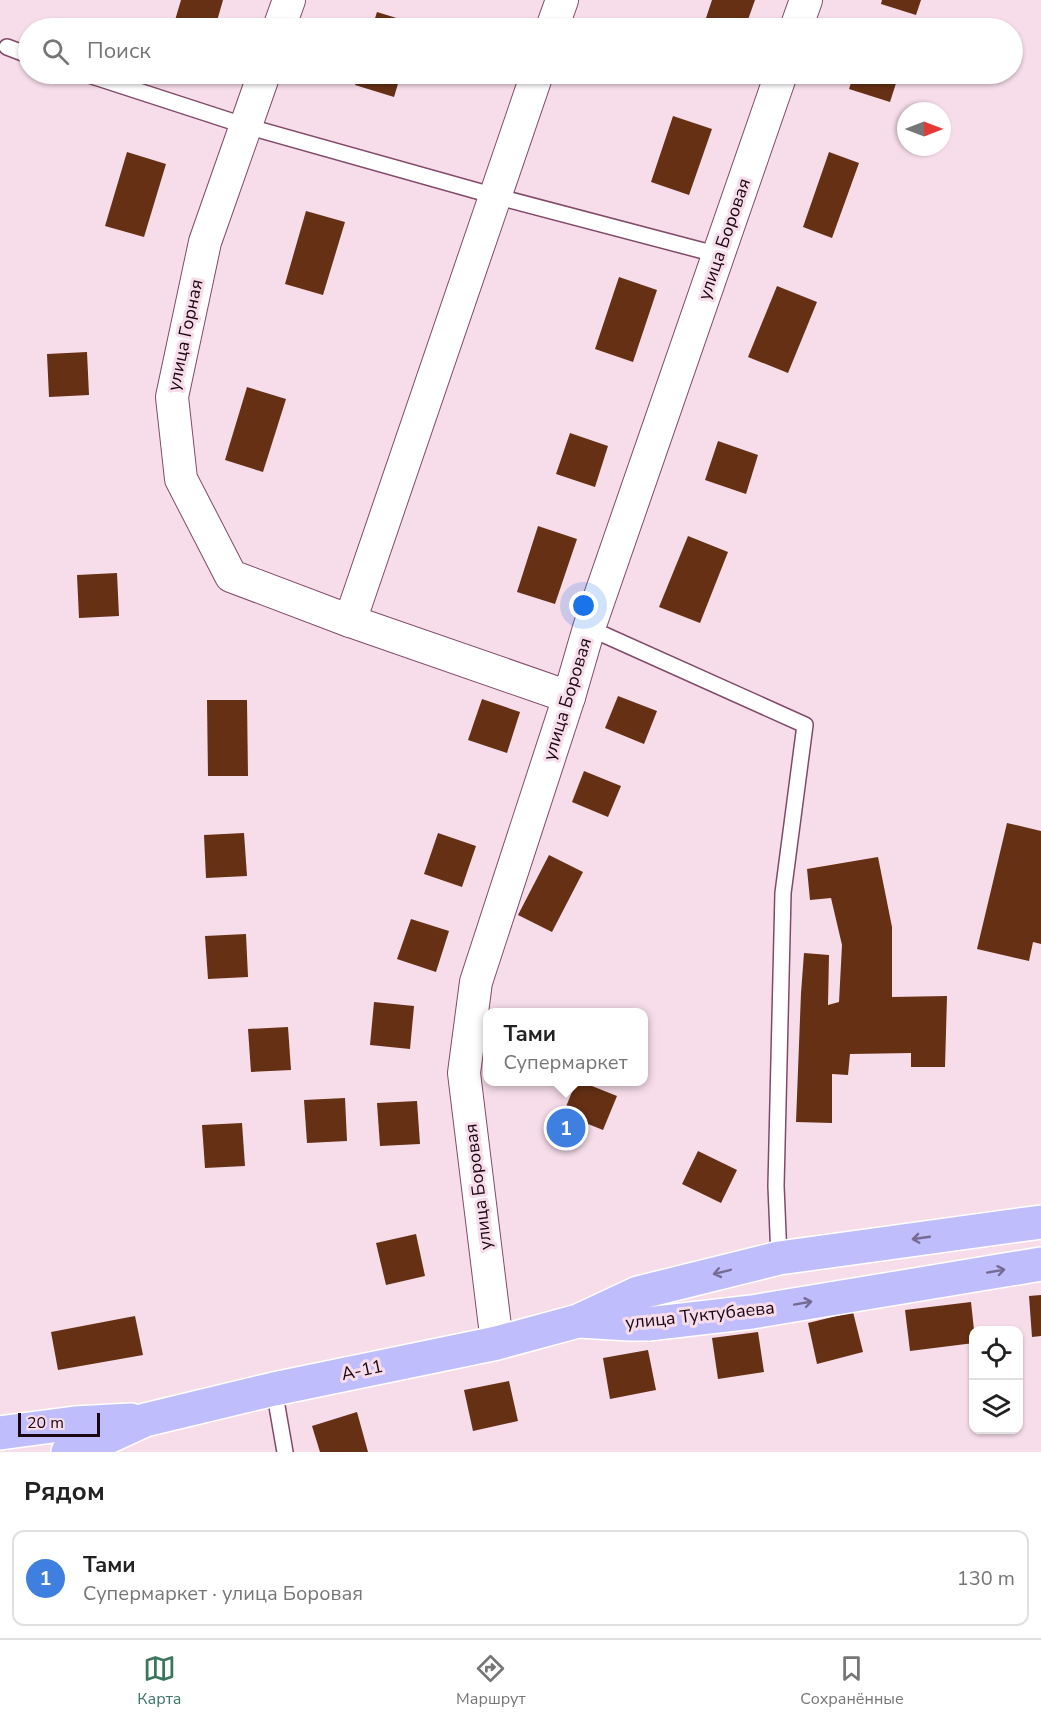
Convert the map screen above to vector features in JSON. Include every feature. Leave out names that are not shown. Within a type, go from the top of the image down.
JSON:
[{"type":"highway","name":"улица Туктубаева","points":[[578,1321],[638,1293],[779,1258],[1041,1222]]},
{"type":"highway","name":"улица Туктубаева","points":[[578,1321],[648,1324],[752,1312],[1041,1264]]},
{"type":"highway","name":"А-11","points":[[68,1452],[97,1442],[145,1420],[274,1389],[497,1343],[578,1321]]},
{"type":"highway","name":"А-11","points":[[0,1433],[91,1421],[145,1420]]},
{"type":"street","points":[[283,18],[289,0]]},
{"type":"street","points":[[556,18],[562,0]]},
{"type":"street","points":[[800,18],[806,0]]},
{"type":"street","name":"улица Горная","points":[[261,84],[205,242],[172,397],[181,479],[231,576],[350,621],[569,697]]},
{"type":"street","points":[[350,621],[534,84]]},
{"type":"street","name":"улица Боровая","points":[[497,1343],[464,1073],[476,982],[590,628],[778,84]]},
{"type":"lane","points":[[7,47],[18,51]]},
{"type":"lane","points":[[117,84],[246,126],[495,196],[719,255]]},
{"type":"lane","points":[[590,628],[805,725],[783,893],[776,1186],[779,1258]]},
{"type":"lane","points":[[274,1389],[285,1452]]},
{"type":"building","points":[[181,0],[223,0],[218,18],[176,18]]},
{"type":"building","points":[[712,0],[755,0],[749,18],[706,18]]},
{"type":"building","points":[[882,0],[921,0],[916,15],[881,4]]},
{"type":"building","points":[[377,12],[396,18],[375,18]]},
{"type":"building","points":[[355,84],[398,84],[394,97]]},
{"type":"building","points":[[851,84],[896,84],[890,102],[849,89]]},
{"type":"building","points":[[673,116],[712,129],[689,195],[651,182]]},
{"type":"building","points":[[127,152],[166,164],[144,237],[105,226]]},
{"type":"building","points":[[829,152],[859,163],[832,238],[803,227]]},
{"type":"building","points":[[306,211],[345,222],[323,295],[285,284]]},
{"type":"building","points":[[619,277],[657,290],[633,362],[595,349]]},
{"type":"building","points":[[777,286],[817,302],[788,373],[748,357]]},
{"type":"building","points":[[87,352],[89,395],[49,397],[47,354]]},
{"type":"building","points":[[247,387],[286,399],[263,472],[225,460]]},
{"type":"building","points":[[570,433],[608,446],[595,487],[556,474]]},
{"type":"building","points":[[718,441],[758,455],[746,494],[705,480]]},
{"type":"building","points":[[538,526],[577,539],[555,604],[517,592]]},
{"type":"building","points":[[688,536],[728,552],[700,623],[659,607]]},
{"type":"building","points":[[117,573],[119,616],[79,618],[77,575]]},
{"type":"building","points":[[618,696],[657,711],[644,744],[605,728]]},
{"type":"building","points":[[482,699],[520,712],[507,753],[468,740]]},
{"type":"building","points":[[207,700],[247,700],[248,776],[208,776]]},
{"type":"building","points":[[584,771],[621,786],[608,817],[572,802]]},
{"type":"building","points":[[1007,823],[1041,831],[1041,944],[1033,942],[1029,961],[977,949]]},
{"type":"building","points":[[244,833],[247,876],[206,878],[204,835]]},
{"type":"building","points":[[438,833],[476,846],[462,887],[424,874]]},
{"type":"building","points":[[549,855],[583,872],[552,932],[518,915]]},
{"type":"building","points":[[878,857],[892,927],[892,997],[947,996],[945,1067],[911,1067],[911,1053],[850,1054],[848,1075],[832,1074],[832,1123],[796,1122],[804,953],[829,955],[828,1005],[839,1002],[842,945],[831,898],[810,900],[807,869]]},
{"type":"building","points":[[411,919],[449,931],[436,972],[397,959]]},
{"type":"building","points":[[246,934],[248,977],[208,979],[205,936]]},
{"type":"building","points":[[374,1002],[414,1006],[410,1049],[370,1045]]},
{"type":"building","points":[[288,1027],[291,1070],[251,1072],[248,1029]]},
{"type":"building","points":[[574,1086],[592,1086],[617,1096],[603,1130],[563,1114]]},
{"type":"building","points":[[345,1098],[347,1141],[307,1143],[304,1100]]},
{"type":"building","points":[[417,1101],[420,1144],[380,1146],[377,1103]]},
{"type":"building","points":[[242,1123],[245,1166],[205,1168],[202,1125]]},
{"type":"building","points":[[698,1151],[737,1170],[721,1203],[682,1184]]},
{"type":"building","points":[[416,1234],[425,1276],[386,1285],[376,1243]]},
{"type":"building","points":[[1041,1295],[1041,1336],[1032,1337],[1029,1296]]},
{"type":"building","points":[[971,1302],[974,1326],[969,1326],[969,1344],[910,1351],[905,1310]]},
{"type":"building","points":[[853,1312],[863,1352],[817,1364],[808,1323]]},
{"type":"building","points":[[135,1316],[143,1355],[58,1370],[51,1332]]},
{"type":"building","points":[[758,1332],[764,1372],[718,1379],[712,1338]]},
{"type":"building","points":[[648,1350],[656,1390],[610,1399],[603,1358]]},
{"type":"building","points":[[509,1381],[518,1421],[473,1431],[464,1390]]},
{"type":"building","points":[[357,1412],[368,1452],[320,1452],[312,1426]]},
{"type":"place","name":"Тами","points":[[566,1128]]}]
